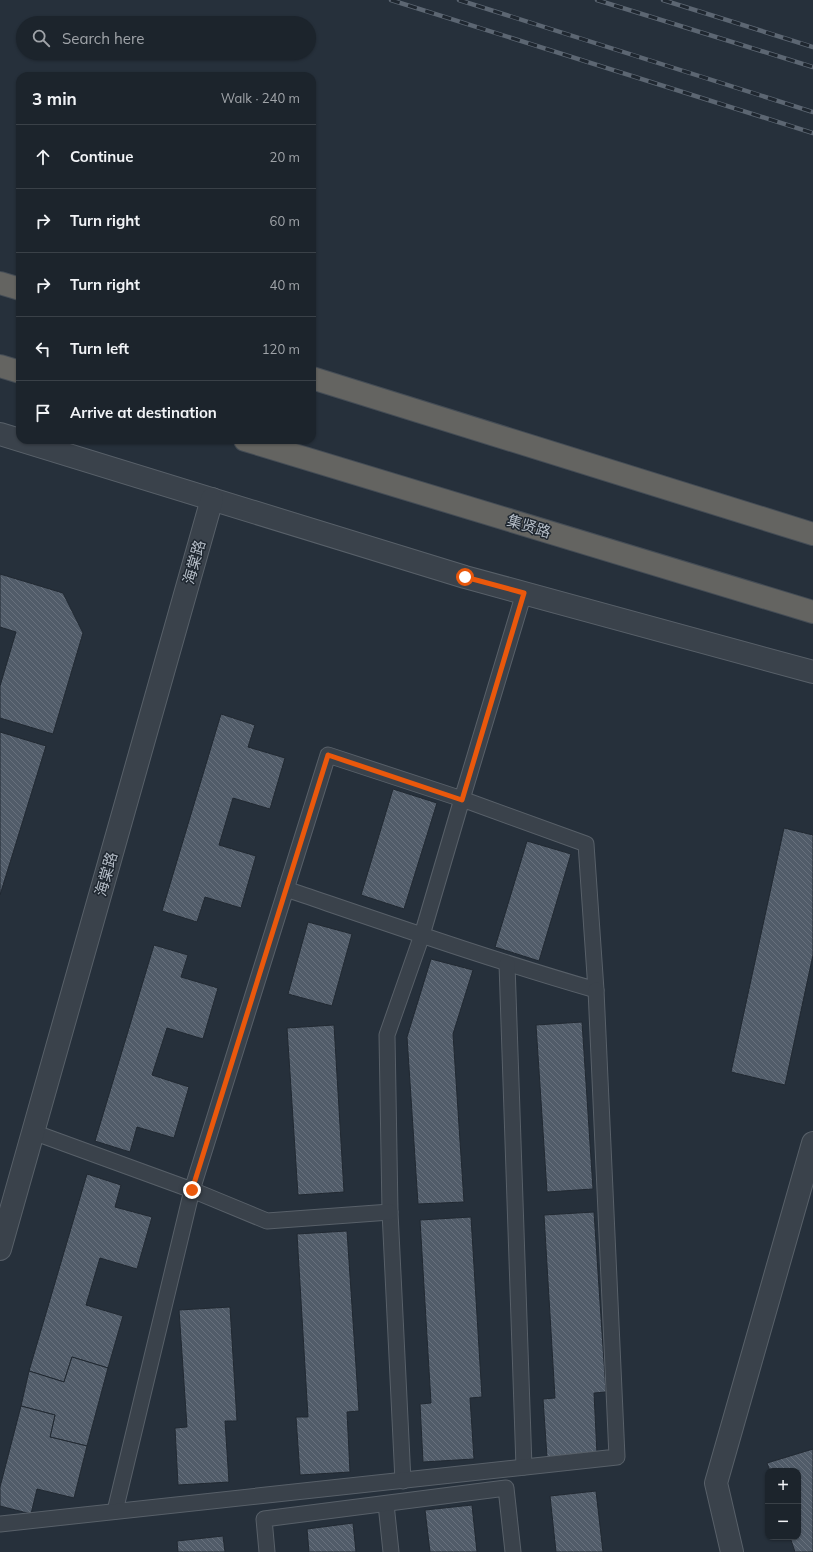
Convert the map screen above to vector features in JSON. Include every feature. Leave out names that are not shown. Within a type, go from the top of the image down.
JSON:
[{"type":"highway","points":[[0,283],[16,288]]},
{"type":"highway","points":[[0,366],[16,371]]},
{"type":"highway","points":[[316,379],[813,534]]},
{"type":"highway","name":"集贤路","points":[[258,444],[813,612]]},
{"type":"street","points":[[0,434],[16,439]]},
{"type":"street","points":[[33,444],[465,577],[813,672]]},
{"type":"street","name":"海棠路","points":[[0,1249],[212,499]]},
{"type":"street","points":[[732,1552],[716,1483],[813,1143]]},
{"type":"lane","points":[[403,1481],[390,1212],[387,1035],[422,935],[524,593]]},
{"type":"lane","points":[[0,1524],[617,1457],[596,990],[586,844],[328,755],[192,1190],[115,1511]]},
{"type":"lane","points":[[286,889],[507,964],[596,990]]},
{"type":"lane","points":[[507,964],[524,1467]]},
{"type":"lane","points":[[33,1132],[192,1190],[267,1222],[390,1212]]},
{"type":"lane","points":[[267,1552],[264,1519],[506,1488],[513,1552]]},
{"type":"lane","points":[[386,1504],[391,1552]]},
{"type":"building","points":[[0,574],[63,593],[83,633],[53,734],[0,718],[0,686],[16,632],[0,627]]},
{"type":"building","points":[[221,714],[255,725],[248,747],[285,758],[270,809],[233,798],[219,845],[256,856],[241,908],[205,897],[197,922],[162,911]]},
{"type":"building","points":[[0,732],[46,746],[0,895]]},
{"type":"building","points":[[393,789],[437,803],[404,909],[361,895]]},
{"type":"building","points":[[784,828],[813,835],[813,955],[785,1085],[731,1072]]},
{"type":"building","points":[[527,841],[571,854],[539,961],[495,947]]},
{"type":"building","points":[[308,922],[352,934],[332,1006],[288,994]]},
{"type":"building","points":[[154,945],[188,955],[181,977],[218,988],[203,1039],[167,1028],[152,1075],[189,1087],[174,1138],[137,1127],[130,1152],[95,1141]]},
{"type":"building","points":[[431,959],[473,970],[453,1034],[464,1202],[418,1204],[407,1037]]},
{"type":"building","points":[[582,1022],[593,1189],[547,1192],[536,1025]]},
{"type":"building","points":[[334,1025],[344,1192],[298,1195],[287,1028]]},
{"type":"building","points":[[87,1174],[121,1185],[115,1207],[152,1217],[137,1269],[100,1258],[86,1305],[123,1316],[108,1368],[72,1357],[64,1382],[29,1371]]},
{"type":"building","points":[[594,1212],[606,1392],[594,1393],[597,1454],[547,1457],[543,1399],[555,1398],[544,1215]]},
{"type":"building","points":[[471,1217],[482,1397],[470,1398],[474,1459],[423,1462],[420,1404],[431,1403],[420,1220]]},
{"type":"building","points":[[347,1231],[359,1411],[347,1412],[350,1472],[300,1475],[296,1417],[308,1417],[297,1234]]},
{"type":"building","points":[[230,1307],[237,1421],[225,1421],[229,1482],[178,1485],[175,1428],[187,1427],[179,1310]]},
{"type":"building","points":[[72,1357],[108,1368],[87,1446],[50,1437],[55,1415],[21,1406],[29,1371],[64,1382]]},
{"type":"building","points":[[21,1406],[55,1415],[50,1437],[87,1446],[74,1498],[37,1489],[31,1514],[0,1506],[0,1487]]},
{"type":"building","points":[[813,1449],[813,1552],[795,1552],[791,1540],[801,1540],[801,1468],[769,1468],[767,1463]]},
{"type":"building","points":[[596,1491],[603,1552],[556,1552],[550,1496]]},
{"type":"building","points":[[472,1505],[477,1552],[430,1552],[425,1510]]},
{"type":"building","points":[[353,1523],[356,1552],[309,1552],[307,1529]]},
{"type":"building","points":[[223,1536],[225,1552],[178,1552],[177,1541]]},
{"type":"railway","points":[[391,0],[813,133]]},
{"type":"railway","points":[[459,0],[813,112]]},
{"type":"railway","points":[[597,0],[813,67]]},
{"type":"railway","points":[[663,0],[813,47]]},
{"type":"route","points":[[192,1190],[328,755],[462,800],[524,593],[465,577]]}]
